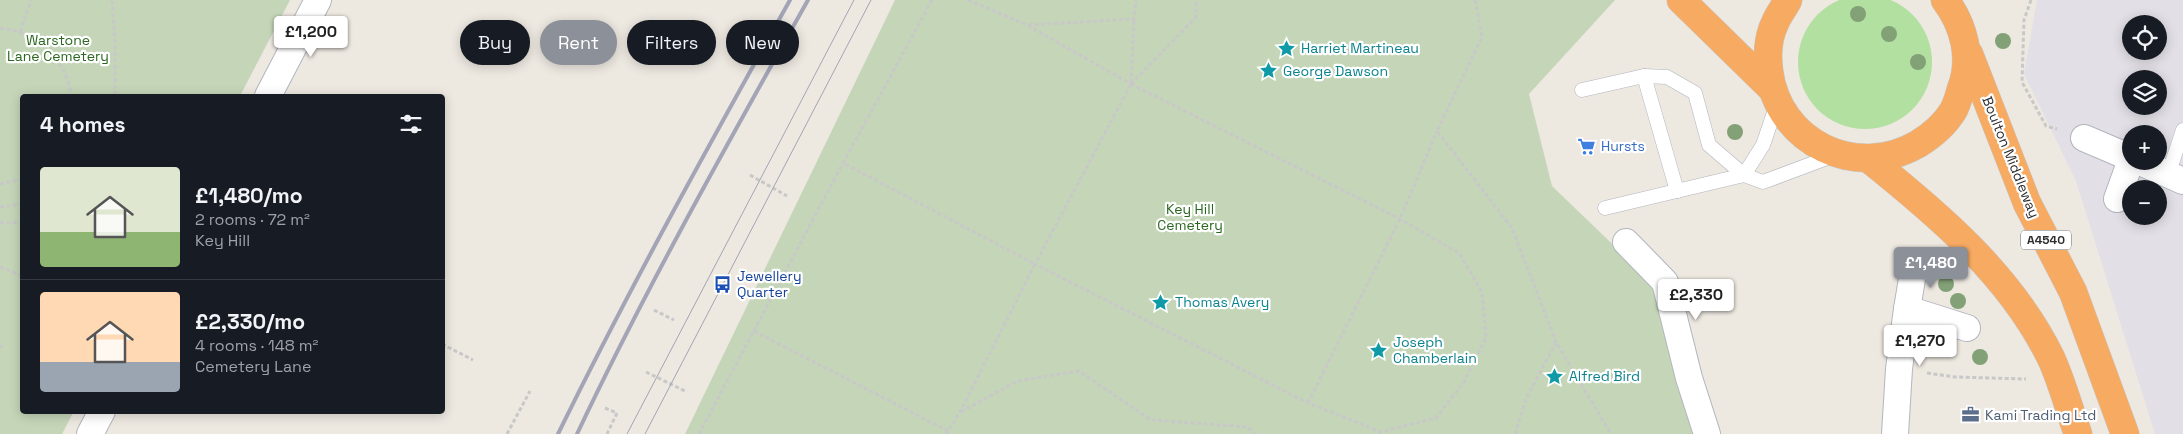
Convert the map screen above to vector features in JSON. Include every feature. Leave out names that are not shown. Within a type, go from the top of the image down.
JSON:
[{"type":"highway","points":[[1681,0],[1775,94]]},
{"type":"highway","points":[[1788,0],[1774,24],[1767,56],[1775,94],[1785,116],[1808,140],[1836,154],[1869,160],[1902,153],[1931,136],[1953,111],[1965,79],[1966,46]]},
{"type":"highway","name":"Boulton Middleway","points":[[1955,5],[1966,46],[2027,203],[2073,292],[2125,434]]},
{"type":"highway","points":[[1869,160],[1924,203],[1964,240],[2016,298],[2051,359],[2078,434]]},
{"type":"street","points":[[269,94],[318,0]]},
{"type":"street","points":[[2084,138],[2122,155]]},
{"type":"street","points":[[2117,199],[2127,170]]},
{"type":"street","points":[[2158,170],[2176,178]]},
{"type":"street","points":[[1626,242],[1665,282],[1688,378],[1707,434]]},
{"type":"street","points":[[1895,434],[1899,369],[1915,261]]},
{"type":"street","points":[[1907,310],[1967,328]]},
{"type":"street","points":[[90,434],[100,414]]},
{"type":"lane","points":[[1582,90],[1644,76],[1667,77],[1695,93],[1709,145],[1744,175],[1764,182],[1836,154]]},
{"type":"lane","points":[[1644,76],[1677,191]]},
{"type":"lane","points":[[1605,208],[1744,175],[1763,145],[1775,94]]},
{"type":"lane","points":[[2176,178],[2183,130]]},
{"type":"path","points":[[20,32],[31,0]]},
{"type":"path","points":[[112,0],[115,44],[115,94]]},
{"type":"path","points":[[699,434],[932,0]]},
{"type":"path","points":[[843,163],[1308,404],[1381,432],[1436,418],[1464,382],[1486,338],[1482,292],[1459,253],[1400,219],[1131,84],[1027,25],[968,0]]},
{"type":"path","points":[[1131,84],[1136,0]]},
{"type":"path","points":[[754,331],[947,432],[960,412],[1035,264],[1131,84],[1196,17],[1196,0]]},
{"type":"path","points":[[1308,404],[1400,219],[1437,130],[1482,37],[1475,0]]},
{"type":"path","points":[[2031,0],[2024,20],[2022,82],[2046,126],[2084,138]]},
{"type":"path","points":[[1027,25],[1134,19]]},
{"type":"path","points":[[0,28],[20,32],[42,44],[60,64],[70,87],[70,94]]},
{"type":"path","points":[[1437,130],[1512,228],[1556,342],[1611,434]]},
{"type":"path","points":[[750,176],[787,196]]},
{"type":"path","points":[[0,184],[20,179]]},
{"type":"path","points":[[0,207],[20,204]]},
{"type":"path","points":[[0,223],[13,223],[20,221]]},
{"type":"path","points":[[0,267],[20,275]]},
{"type":"path","points":[[654,310],[674,320]]},
{"type":"path","points":[[1515,434],[1526,399],[1556,342]]},
{"type":"path","points":[[445,346],[473,360]]},
{"type":"path","points":[[1899,369],[1955,377],[2026,379]]},
{"type":"path","points":[[960,412],[1017,381],[1079,371],[1151,420],[1248,427],[1254,434]]},
{"type":"path","points":[[646,372],[687,392]]},
{"type":"path","points":[[507,434],[530,391]]},
{"type":"path","points":[[605,408],[617,413],[607,434]]},
{"type":"shaded area","points":[[2037,0],[2183,0],[2183,434],[2155,434],[2076,181],[2024,74]]},
{"type":"green space","name":"Warstone Lane Cemetery","points":[[0,0],[290,0],[241,94],[20,94],[20,414],[72,414],[62,434],[0,434]]},
{"type":"green space","name":"Key Hill Cemetery","points":[[895,0],[1615,0],[1529,94],[1552,186],[1658,288],[1695,434],[685,434]]},
{"type":"green space","points":[[1839,0],[1891,0],[1902,6],[1921,25],[1927,36],[1932,62],[1927,88],[1921,99],[1912,109],[1902,118],[1891,124],[1865,129],[1839,124],[1828,118],[1818,109],[1809,99],[1803,88],[1798,62],[1803,36],[1809,25],[1818,15],[1828,6]]},
{"type":"tram line","points":[[627,434],[854,0]]},
{"type":"tram line","points":[[645,434],[871,0]]},
{"type":"railway","points":[[558,434],[700,161],[790,0]]},
{"type":"railway","points":[[577,434],[660,269],[808,0]]},
{"type":"place","name":"Harriet Martineau","points":[[1287,48]]},
{"type":"place","name":"George Dawson","points":[[1269,71]]},
{"type":"place","name":"Hursts","points":[[1587,146]]},
{"type":"place","name":"Jewellery Quarter","points":[[723,284]]},
{"type":"place","name":"Thomas Avery","points":[[1161,302]]},
{"type":"place","name":"Joseph Chamberlain","points":[[1379,350]]},
{"type":"place","name":"Alfred Bird","points":[[1555,376]]},
{"type":"place","name":"Kami Trading Ltd","points":[[1971,415]]}]
